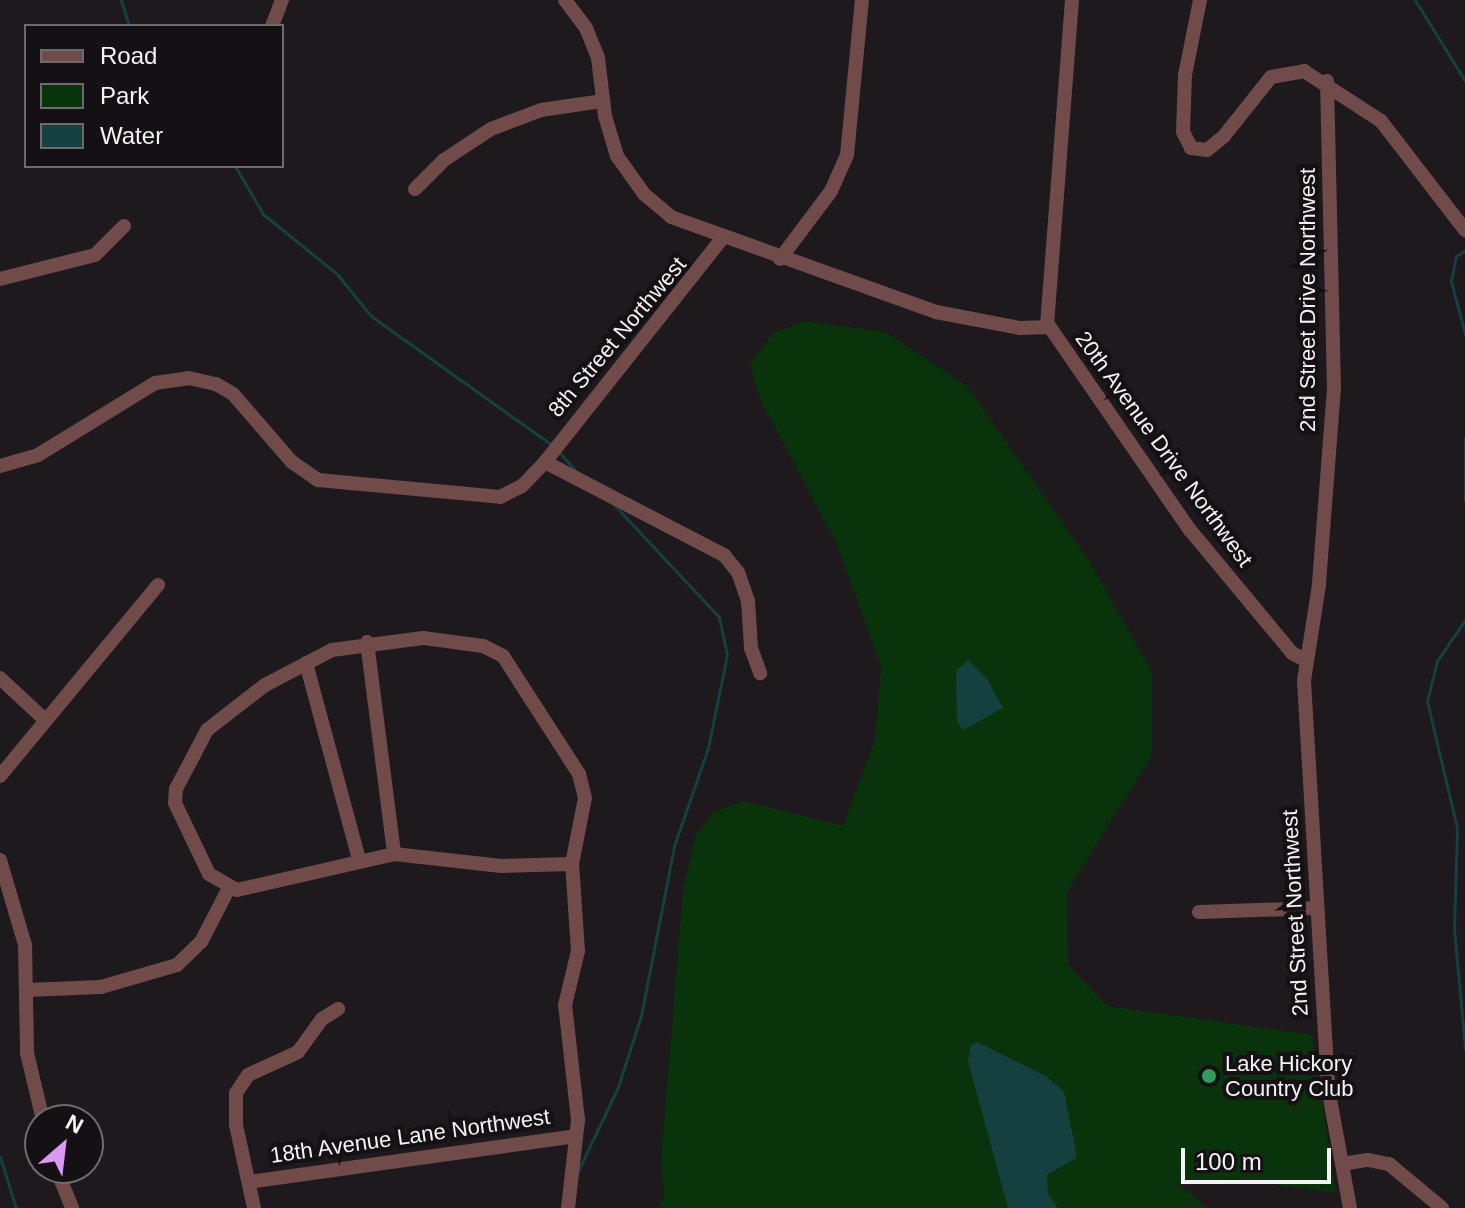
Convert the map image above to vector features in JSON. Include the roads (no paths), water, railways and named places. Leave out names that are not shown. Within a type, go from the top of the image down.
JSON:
[{"type":"street","points":[[273,24],[282,0]]},
{"type":"street","points":[[565,0],[586,28],[598,58],[603,101],[617,156],[644,194],[671,217],[722,239],[936,312],[1020,328],[1049,327]]},
{"type":"street","points":[[780,259],[831,191],[847,155],[862,0]]},
{"type":"street","name":"20th Avenue Drive Northwest","points":[[1072,0],[1045,301],[1049,327],[1190,530],[1292,653],[1305,660]]},
{"type":"street","points":[[1200,0],[1185,75],[1183,132],[1191,148],[1207,150],[1224,136],[1275,75],[1304,71],[1327,81],[1381,121],[1465,230]]},
{"type":"street","name":"2nd Street Drive Northwest","points":[[1305,660],[1319,585],[1333,399],[1327,81]]},
{"type":"street","points":[[415,189],[444,160],[491,129],[541,110],[603,101]]},
{"type":"street","points":[[0,279],[95,255],[124,226]]},
{"type":"street","name":"8th Street Northwest","points":[[0,466],[38,455],[155,383],[189,378],[216,384],[233,394],[302,472],[328,483],[500,497],[522,486],[545,462],[722,239]]},
{"type":"street","points":[[545,462],[724,555],[738,572],[748,601],[751,648],[760,673]]},
{"type":"street","points":[[0,776],[44,719],[158,585]]},
{"type":"street","points":[[568,1208],[576,1136],[565,1032],[579,934],[572,864],[583,785],[503,656],[483,646],[423,638],[367,642],[332,650],[265,685],[207,730],[182,772],[175,803],[209,874],[229,888],[394,854],[501,866],[572,864]]},
{"type":"street","points":[[367,642],[394,854]]},
{"type":"street","name":"2nd Street Northwest","points":[[1305,660],[1328,1088],[1350,1208]]},
{"type":"street","points":[[306,663],[359,859]]},
{"type":"street","points":[[0,678],[44,719]]},
{"type":"street","points":[[0,860],[19,910],[30,1079],[38,1104]]},
{"type":"street","points":[[26,990],[101,987],[177,965],[201,942],[229,888]]},
{"type":"street","points":[[1199,912],[1317,908]]},
{"type":"street","points":[[254,1208],[236,1125],[236,1093],[248,1075],[298,1052],[322,1019],[338,1009]]},
{"type":"street","name":"18th Avenue Lane Northwest","points":[[249,1182],[576,1136]]},
{"type":"street","points":[[1342,1164],[1368,1160],[1389,1164],[1442,1208]]},
{"type":"street","points":[[62,1184],[72,1208]]},
{"type":"water","points":[[968,660],[988,680],[1003,708],[963,730],[957,721],[956,671]]},
{"type":"water","points":[[977,1042],[1046,1076],[1064,1092],[1076,1158],[1047,1175],[1048,1194],[1058,1208],[1008,1208],[968,1061],[971,1045]]},
{"type":"waterway","points":[[121,0],[128,24]]},
{"type":"waterway","points":[[1415,0],[1465,81]]},
{"type":"waterway","points":[[236,168],[263,214],[338,275],[371,316],[553,446]]},
{"type":"waterway","points":[[1465,250],[1456,256],[1451,281],[1465,334]]},
{"type":"waterway","points":[[1465,438],[1465,500]]},
{"type":"waterway","points":[[558,451],[574,469]]},
{"type":"waterway","points":[[578,1171],[618,1087],[641,1016],[674,846],[708,748],[727,655],[719,617],[615,506]]},
{"type":"waterway","points":[[1465,620],[1437,661],[1427,701],[1457,828],[1454,929],[1465,1048]]},
{"type":"waterway","points":[[0,1157],[16,1208]]},
{"type":"place","name":"Lake Hickory Country Club","points":[[1209,1076]]}]
